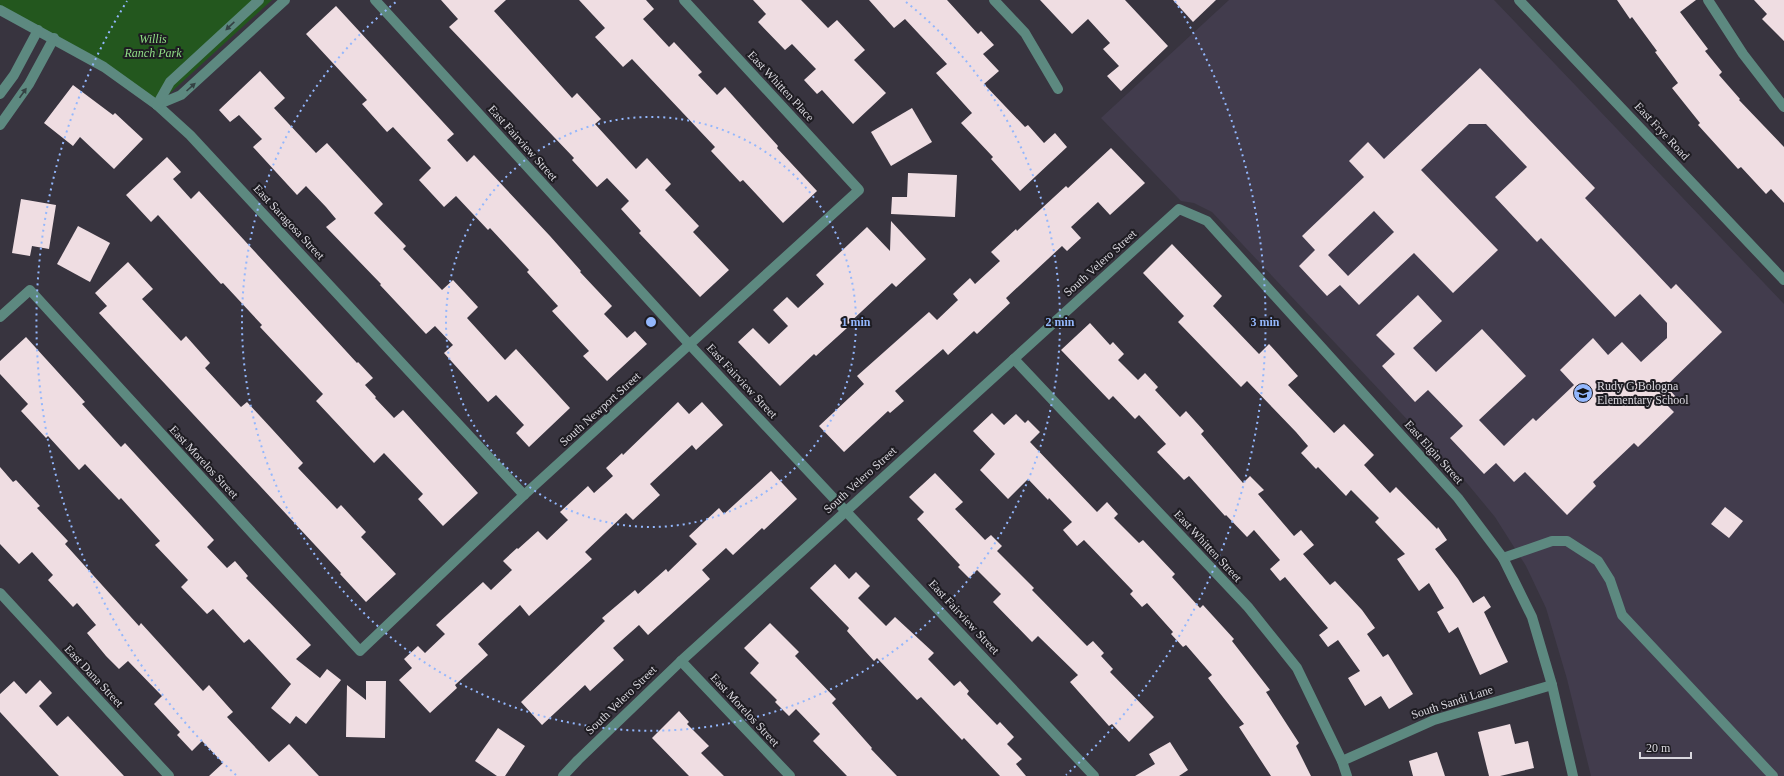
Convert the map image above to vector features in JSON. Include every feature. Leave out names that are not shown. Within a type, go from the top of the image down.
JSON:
[{"type":"street","points":[[157,105],[170,82],[259,0]]},
{"type":"street","points":[[157,105],[181,95],[285,0]]},
{"type":"street","name":"East Fairview Street","points":[[375,0],[690,345],[1094,776]]},
{"type":"street","name":"East Whitten Place","points":[[684,0],[859,190]]},
{"type":"street","points":[[994,0],[1025,33],[1058,89]]},
{"type":"street","name":"East Frye Road","points":[[1519,0],[1784,280]]},
{"type":"street","points":[[1708,0],[1743,54],[1784,107]]},
{"type":"street","name":"East Saragosa Street","points":[[0,10],[54,38],[104,67],[157,105],[190,135],[524,495]]},
{"type":"street","points":[[0,94],[14,75],[38,30]]},
{"type":"street","points":[[0,125],[29,84],[54,38]]},
{"type":"street","name":"South Newport Street","points":[[360,651],[524,495],[859,190]]},
{"type":"street","name":"South Velero Street","points":[[564,776],[578,760],[681,661],[1179,209]]},
{"type":"street","name":"East Elgin Street","points":[[1179,209],[1207,221],[1458,498],[1503,558],[1532,617],[1552,685],[1573,776]]},
{"type":"street","name":"East Morelos Street","points":[[0,317],[30,290],[360,651]]},
{"type":"street","name":"East Whitten Street","points":[[1014,359],[1248,607],[1297,668],[1342,761],[1347,776]]},
{"type":"street","points":[[1503,558],[1552,541],[1567,541],[1598,561],[1610,580],[1622,615],[1773,776]]},
{"type":"street","name":"East Dana Street","points":[[0,593],[169,776]]},
{"type":"street","name":"East Morelos Street","points":[[681,661],[790,776]]},
{"type":"street","name":"South Sandi Lane","points":[[1342,761],[1434,720],[1552,685]]},
{"type":"shaded area","name":"Rudy G Bologna Elementary School","points":[[1229,0],[1494,0],[1784,304],[1784,776],[1591,776],[1567,679],[1546,608],[1526,566],[1495,517],[1466,482],[1212,212],[1194,203],[1181,201],[1101,118]]},
{"type":"green space","name":"Willis Ranch Park","points":[[0,0],[272,0],[157,105],[104,67],[0,10]]},
{"type":"building","points":[[441,0],[506,0],[494,11],[572,98],[577,93],[601,119],[595,124],[636,169],[647,158],[671,184],[665,190],[699,226],[693,232],[729,270],[700,297],[639,233],[641,231],[621,209],[629,201],[607,178],[597,187],[572,160],[574,158],[449,27],[458,19]]},
{"type":"building","points":[[579,0],[646,0],[654,9],[643,19],[669,47],[674,42],[702,72],[698,75],[717,95],[725,87],[778,146],[777,148],[817,191],[783,223],[743,180],[740,182],[711,151],[715,147],[632,59],[623,67],[595,37],[605,28]]},
{"type":"building","points":[[753,0],[801,0],[828,28],[837,20],[865,50],[854,60],[886,93],[853,124],[822,90],[817,94],[804,80],[816,69],[792,44],[785,50],[758,22],[766,14]]},
{"type":"building","points":[[869,0],[947,0],[978,34],[981,31],[994,45],[983,54],[999,71],[984,84],[1025,127],[1028,125],[1044,143],[1055,133],[1067,147],[1020,191],[991,159],[993,157],[961,123],[972,113],[936,73],[947,64],[905,19],[894,28]]},
{"type":"building","points":[[1040,0],[1125,0],[1168,46],[1121,91],[1107,76],[1119,66],[1103,49],[1110,43],[1088,19],[1072,34]]},
{"type":"building","points":[[1173,0],[1216,0],[1193,22]]},
{"type":"building","points":[[1617,0],[1696,0],[1680,12],[1708,49],[1705,51],[1722,72],[1719,75],[1740,99],[1739,100],[1784,147],[1784,203],[1771,189],[1766,194],[1741,167],[1738,169],[1698,125],[1700,123],[1672,88],[1678,83],[1655,52],[1657,51],[1632,17],[1630,19]]},
{"type":"building","points":[[1754,0],[1784,0],[1784,41],[1762,19],[1767,14]]},
{"type":"building","points":[[336,6],[454,134],[447,140],[467,162],[474,155],[550,236],[581,271],[580,272],[612,306],[604,314],[627,338],[635,331],[647,344],[607,381],[583,356],[589,351],[552,311],[558,306],[527,272],[529,270],[490,228],[488,230],[456,196],[444,207],[419,180],[431,168],[393,127],[387,132],[362,104],[367,100],[306,34]]},
{"type":"building","points":[[1480,68],[1595,188],[1585,198],[1671,289],[1676,284],[1722,332],[1666,386],[1676,397],[1667,405],[1674,412],[1638,447],[1634,443],[1593,482],[1596,486],[1567,515],[1525,472],[1514,482],[1496,463],[1484,474],[1450,438],[1463,426],[1428,390],[1415,402],[1382,366],[1395,354],[1376,335],[1418,295],[1442,321],[1413,348],[1436,372],[1482,329],[1526,376],[1479,420],[1504,446],[1533,418],[1536,421],[1574,385],[1560,370],[1593,338],[1608,355],[1622,342],[1641,362],[1667,338],[1667,323],[1640,294],[1615,317],[1541,238],[1537,242],[1495,197],[1527,167],[1486,124],[1469,124],[1421,170],[1498,250],[1453,293],[1414,253],[1359,305],[1340,285],[1327,296],[1299,266],[1315,250],[1302,236],[1364,177],[1349,161],[1368,142],[1384,159]],"holes":[[[1374,211],[1394,232],[1348,276],[1328,255]]]},
{"type":"building","points":[[260,71],[285,98],[274,108],[316,153],[327,143],[383,204],[374,213],[406,246],[403,249],[442,290],[453,280],[478,307],[467,318],[505,360],[516,349],[570,408],[529,447],[516,433],[524,425],[496,395],[488,402],[444,353],[453,345],[435,326],[426,334],[380,285],[381,284],[326,227],[336,219],[326,207],[306,186],[297,195],[253,147],[262,139],[239,115],[230,122],[219,110]]},
{"type":"building","points":[[73,85],[113,115],[115,113],[143,139],[114,169],[80,137],[73,146],[44,123]]},
{"type":"building","points":[[912,108],[932,142],[891,166],[871,132]]},
{"type":"building","points":[[1111,148],[1145,183],[1110,215],[1098,202],[1071,227],[1081,238],[1067,251],[1062,246],[1006,298],[1010,303],[977,334],[974,331],[948,355],[943,349],[895,391],[904,401],[890,413],[888,411],[844,452],[819,426],[864,384],[857,376],[929,312],[937,320],[958,300],[953,294],[970,278],[975,284],[1000,261],[991,252],[1016,229],[1017,231],[1066,186],[1068,188]]},
{"type":"building","points":[[167,157],[181,172],[173,179],[191,199],[199,191],[357,363],[358,362],[373,378],[365,385],[376,397],[375,398],[394,418],[403,410],[478,493],[443,526],[418,499],[423,494],[384,453],[374,463],[316,401],[323,394],[260,327],[262,325],[223,283],[221,284],[158,215],[151,222],[126,195]]},
{"type":"building","points":[[908,173],[957,175],[955,217],[891,214],[892,197],[907,197]]},
{"type":"building","points":[[21,199],[56,205],[49,249],[32,246],[30,256],[12,253]]},
{"type":"building","points":[[891,221],[926,259],[896,287],[892,283],[846,326],[847,328],[816,356],[814,354],[780,386],[738,342],[753,328],[769,344],[788,326],[773,310],[787,297],[798,308],[824,284],[816,275],[867,227],[890,251]]},
{"type":"building","points":[[78,226],[110,243],[90,282],[57,264]]},
{"type":"building","points":[[1172,244],[1222,296],[1213,306],[1259,354],[1269,344],[1298,376],[1288,385],[1334,433],[1344,424],[1374,455],[1364,465],[1390,493],[1396,487],[1437,529],[1438,527],[1447,540],[1435,549],[1458,579],[1473,603],[1484,596],[1491,607],[1484,612],[1508,662],[1480,675],[1458,627],[1449,633],[1437,612],[1444,608],[1429,583],[1419,591],[1397,559],[1405,554],[1375,522],[1379,518],[1351,490],[1346,496],[1318,467],[1316,469],[1301,453],[1308,446],[1296,432],[1247,381],[1241,387],[1178,322],[1184,316],[1143,273]]},
{"type":"building","points":[[128,262],[153,289],[142,299],[181,341],[186,336],[210,363],[205,368],[241,407],[247,402],[272,429],[303,463],[298,468],[337,509],[341,505],[366,532],[361,537],[396,574],[366,602],[340,574],[341,573],[99,313],[107,306],[95,293]]},
{"type":"building","points":[[1090,323],[1110,345],[1113,342],[1124,354],[1118,360],[1138,380],[1145,373],[1158,387],[1155,390],[1180,417],[1186,411],[1204,431],[1201,434],[1243,483],[1250,476],[1264,490],[1258,494],[1294,536],[1301,530],[1314,545],[1303,554],[1330,585],[1335,581],[1362,610],[1375,628],[1367,634],[1383,657],[1388,654],[1413,694],[1389,709],[1381,696],[1365,706],[1348,678],[1360,671],[1338,640],[1328,647],[1319,635],[1328,628],[1285,577],[1280,581],[1270,569],[1280,560],[1254,530],[1247,537],[1226,515],[1225,516],[1189,476],[1184,480],[1157,452],[1166,444],[1139,415],[1135,419],[1113,396],[1109,400],[1061,350]]},
{"type":"building","points":[[26,337],[85,402],[82,404],[121,447],[125,443],[214,540],[207,547],[227,568],[235,561],[248,576],[246,578],[311,645],[296,659],[320,678],[327,669],[341,680],[306,724],[296,716],[290,724],[271,708],[291,684],[249,639],[244,643],[213,609],[207,614],[181,587],[188,580],[155,545],[160,541],[121,498],[119,500],[85,464],[79,470],[48,436],[46,438],[21,411],[28,404],[0,374],[0,361]]},
{"type":"building","points":[[678,402],[689,414],[702,402],[723,425],[696,450],[692,445],[650,484],[660,495],[633,520],[626,513],[585,552],[592,559],[529,616],[520,605],[478,644],[488,655],[455,685],[457,688],[430,713],[399,680],[412,668],[404,659],[418,646],[425,653],[445,634],[436,625],[483,582],[491,590],[512,570],[503,561],[517,548],[518,549],[538,531],[547,540],[568,520],[560,512],[588,486],[594,493],[613,476],[606,468],[622,453],[623,455]]},
{"type":"building","points":[[992,413],[1004,425],[1016,414],[1025,423],[1028,420],[1040,432],[1030,442],[1097,512],[1107,502],[1118,514],[1114,518],[1139,543],[1143,540],[1175,574],[1172,577],[1200,608],[1203,605],[1234,639],[1232,641],[1270,690],[1266,692],[1299,743],[1296,746],[1311,776],[1271,776],[1239,727],[1244,724],[1208,678],[1212,675],[1186,645],[1183,647],[1171,634],[1173,632],[1147,603],[1142,607],[1130,594],[1133,591],[1084,540],[1077,546],[1063,530],[1072,522],[1028,479],[1008,499],[980,470],[995,454],[973,431]]},
{"type":"building","points":[[0,467],[13,482],[16,480],[40,506],[37,508],[68,541],[65,544],[139,626],[141,623],[203,691],[209,685],[233,712],[227,717],[269,762],[289,744],[319,776],[209,776],[223,763],[202,741],[192,751],[177,735],[180,732],[154,704],[162,696],[128,661],[119,669],[106,656],[87,633],[96,625],[77,603],[73,607],[48,580],[53,575],[32,552],[19,564],[0,544]]},
{"type":"building","points":[[771,471],[797,499],[764,530],[762,528],[733,555],[726,548],[702,570],[710,579],[648,635],[639,625],[613,648],[624,660],[590,691],[585,685],[542,725],[521,702],[605,621],[602,618],[635,590],[638,594],[666,569],[668,572],[697,544],[689,536],[719,508],[724,514]]},
{"type":"building","points":[[935,473],[963,502],[955,509],[985,540],[991,535],[1002,546],[997,551],[1034,588],[1032,590],[1087,646],[1093,641],[1104,653],[1101,656],[1113,669],[1110,672],[1154,717],[1129,742],[1112,724],[1109,726],[1070,682],[1078,675],[1038,636],[1032,642],[993,602],[1001,594],[977,570],[969,578],[958,567],[960,565],[917,519],[924,512],[909,497]]},
{"type":"building","points":[[1725,507],[1743,521],[1729,538],[1711,524]]},
{"type":"building","points":[[835,564],[849,579],[856,572],[870,586],[858,598],[886,626],[895,617],[934,653],[928,659],[954,686],[960,681],[969,691],[967,694],[997,725],[1000,722],[1014,737],[1007,744],[1022,759],[1016,764],[1026,776],[1000,776],[964,738],[962,740],[921,697],[917,700],[877,658],[874,661],[864,650],[847,631],[849,628],[810,588]]},
{"type":"building","points":[[770,623],[799,652],[795,656],[836,699],[832,703],[872,748],[871,749],[897,776],[847,776],[813,741],[820,734],[796,709],[789,716],[775,702],[777,700],[750,673],[759,663],[744,648]]},
{"type":"building","points":[[40,680],[52,693],[39,706],[57,726],[68,716],[124,776],[59,776],[0,712],[0,694],[14,681],[26,694]]},
{"type":"building","points":[[366,681],[386,681],[385,738],[346,737],[347,685],[366,700]]},
{"type":"building","points":[[679,711],[689,722],[687,724],[709,746],[701,753],[724,776],[689,776],[652,738]]},
{"type":"building","points":[[1510,724],[1515,744],[1528,741],[1534,768],[1500,776],[1489,776],[1478,732]]},
{"type":"building","points":[[498,728],[525,746],[505,776],[497,776],[475,761]]},
{"type":"building","points":[[1170,742],[1188,770],[1179,776],[1135,776],[1155,764],[1149,754]]},
{"type":"building","points":[[1437,752],[1445,776],[1413,776],[1409,761]]},
{"type":"place","name":"Rudy G Bologna Elementary School","points":[[1583,393]]}]
